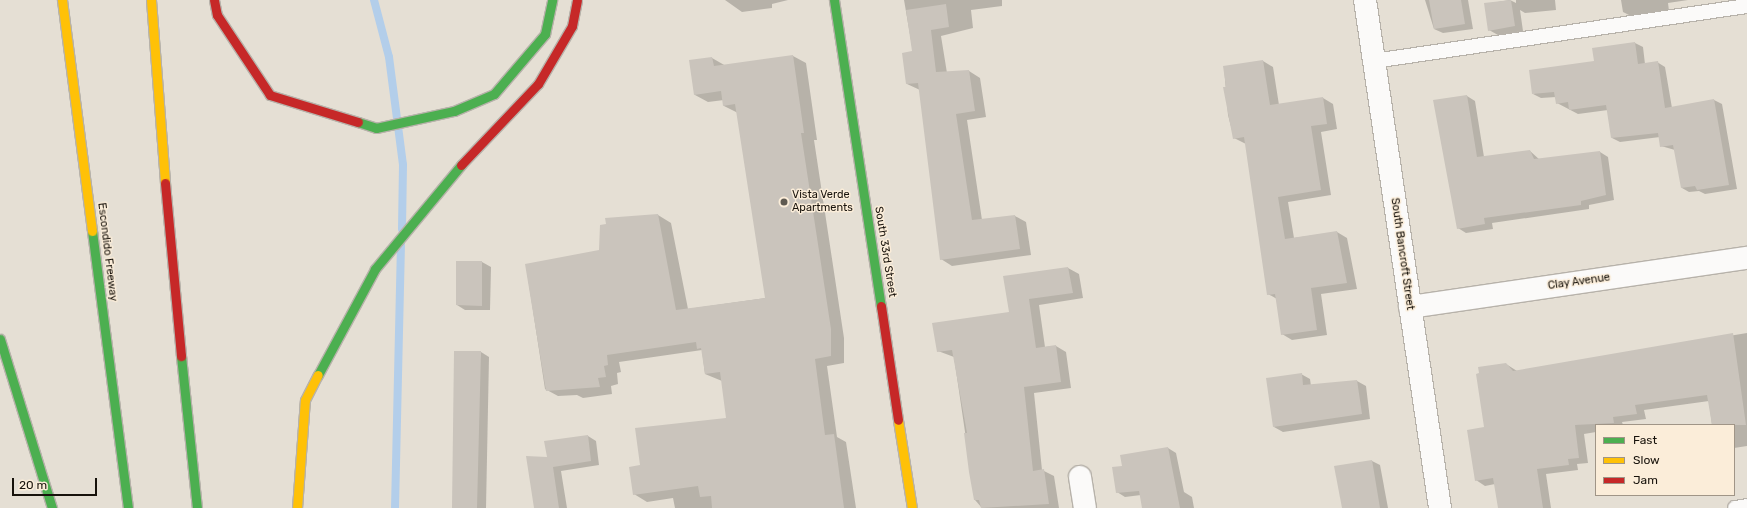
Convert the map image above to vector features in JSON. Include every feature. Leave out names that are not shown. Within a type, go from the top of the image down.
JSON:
[{"type":"main road","name":"Escondido Freeway","points":[[62,0],[128,508]]},
{"type":"main road","points":[[151,0],[168,226],[197,508]]},
{"type":"main road","points":[[214,0],[217,14],[270,95],[376,128],[454,111],[494,94],[545,34],[552,0]]},
{"type":"main road","points":[[298,508],[305,400],[375,269],[460,166],[538,84],[572,26],[577,0]]},
{"type":"main road","name":"South 33rd Street","points":[[834,0],[912,508]]},
{"type":"main road","points":[[0,339],[6,349],[52,508]]},
{"type":"street","name":"South Bancroft Street","points":[[1365,0],[1440,508]]},
{"type":"street","name":"Clay Avenue","points":[[1410,307],[1747,258]]},
{"type":"street","points":[[1080,477],[1085,508]]},
{"type":"lane","points":[[1374,61],[1747,6]]},
{"type":"lane","points":[[1735,508],[1747,506]]},
{"type":"building","points":[[1429,0],[1461,0],[1465,24],[1434,29]]},
{"type":"building","points":[[1511,0],[1515,26],[1488,31],[1484,3]]},
{"type":"building","points":[[946,4],[949,27],[931,30],[936,72],[969,70],[975,111],[956,114],[972,220],[1015,215],[1020,249],[940,260],[918,83],[906,84],[902,53],[912,51],[906,10]]},
{"type":"building","points":[[1635,42],[1638,64],[1658,61],[1665,108],[1714,99],[1729,185],[1697,190],[1695,186],[1681,188],[1673,145],[1660,147],[1658,133],[1611,138],[1606,105],[1569,110],[1568,102],[1556,104],[1554,92],[1532,94],[1529,70],[1594,61],[1592,48]]},
{"type":"building","points":[[793,55],[804,133],[801,133],[831,329],[831,356],[815,359],[825,435],[834,434],[844,508],[712,508],[711,496],[700,497],[698,486],[633,495],[629,467],[640,465],[635,428],[726,418],[720,372],[705,374],[701,348],[697,349],[696,342],[607,355],[608,365],[604,366],[606,377],[598,378],[600,387],[546,391],[525,264],[599,250],[600,225],[606,224],[605,218],[658,214],[676,310],[765,298],[735,104],[723,106],[721,91],[694,95],[689,60],[712,57],[714,66]]},
{"type":"building","points":[[1263,60],[1270,105],[1323,97],[1327,124],[1311,126],[1321,190],[1278,197],[1285,239],[1337,231],[1347,283],[1311,288],[1317,330],[1281,335],[1275,294],[1267,295],[1244,137],[1233,139],[1223,87],[1226,87],[1223,66]]},
{"type":"building","points":[[1467,95],[1477,157],[1530,150],[1534,159],[1600,151],[1606,195],[1581,201],[1581,205],[1484,218],[1485,224],[1457,229],[1433,100]]},
{"type":"building","points":[[456,261],[482,261],[482,306],[456,305]]},
{"type":"building","points":[[1068,267],[1073,293],[1029,299],[1036,348],[1056,345],[1061,382],[1024,387],[1033,471],[1044,469],[1049,504],[981,508],[979,500],[974,500],[964,433],[967,433],[952,350],[937,352],[932,323],[1009,312],[1003,276]]},
{"type":"building","points":[[1733,333],[1746,425],[1712,424],[1707,395],[1635,405],[1637,414],[1613,417],[1614,423],[1575,425],[1579,458],[1568,459],[1569,465],[1537,469],[1543,508],[1498,508],[1493,478],[1475,481],[1467,430],[1484,427],[1476,374],[1479,373],[1478,367],[1506,363],[1513,371]]},
{"type":"building","points":[[454,351],[481,351],[477,508],[452,508]]},
{"type":"building","points":[[1302,373],[1303,385],[1357,380],[1362,414],[1273,427],[1266,378]]},
{"type":"building","points":[[588,435],[591,461],[553,467],[559,508],[534,508],[526,456],[547,457],[544,441]]},
{"type":"building","points":[[1168,447],[1180,508],[1142,508],[1139,491],[1116,493],[1112,467],[1122,466],[1120,455]]},
{"type":"building","points":[[1372,460],[1380,508],[1342,508],[1334,466]]},
{"type":"waterway","points":[[374,0],[389,57],[403,165],[402,229]]},
{"type":"waterway","points":[[395,508],[401,245]]},
{"type":"traffic: fast","points":[[358,122],[376,128],[454,111],[494,94],[545,34],[552,0]]},
{"type":"traffic: fast","points":[[834,0],[881,306]]},
{"type":"traffic: fast","points":[[318,375],[375,269],[461,165]]},
{"type":"traffic: fast","points":[[92,231],[128,508]]},
{"type":"traffic: fast","points":[[0,339],[52,508]]},
{"type":"traffic: fast","points":[[181,356],[197,508]]},
{"type":"traffic: slow","points":[[62,0],[92,231]]},
{"type":"traffic: slow","points":[[151,0],[165,183]]},
{"type":"traffic: slow","points":[[297,508],[305,400],[318,375]]},
{"type":"traffic: slow","points":[[898,420],[912,508]]},
{"type":"traffic: jam","points":[[214,0],[217,15],[270,95],[358,122]]},
{"type":"traffic: jam","points":[[461,165],[538,84],[572,26],[577,0]]},
{"type":"traffic: jam","points":[[165,183],[181,356]]},
{"type":"traffic: jam","points":[[881,306],[898,420]]},
{"type":"place","name":"Vista Verde Apartments","points":[[784,202]]}]
